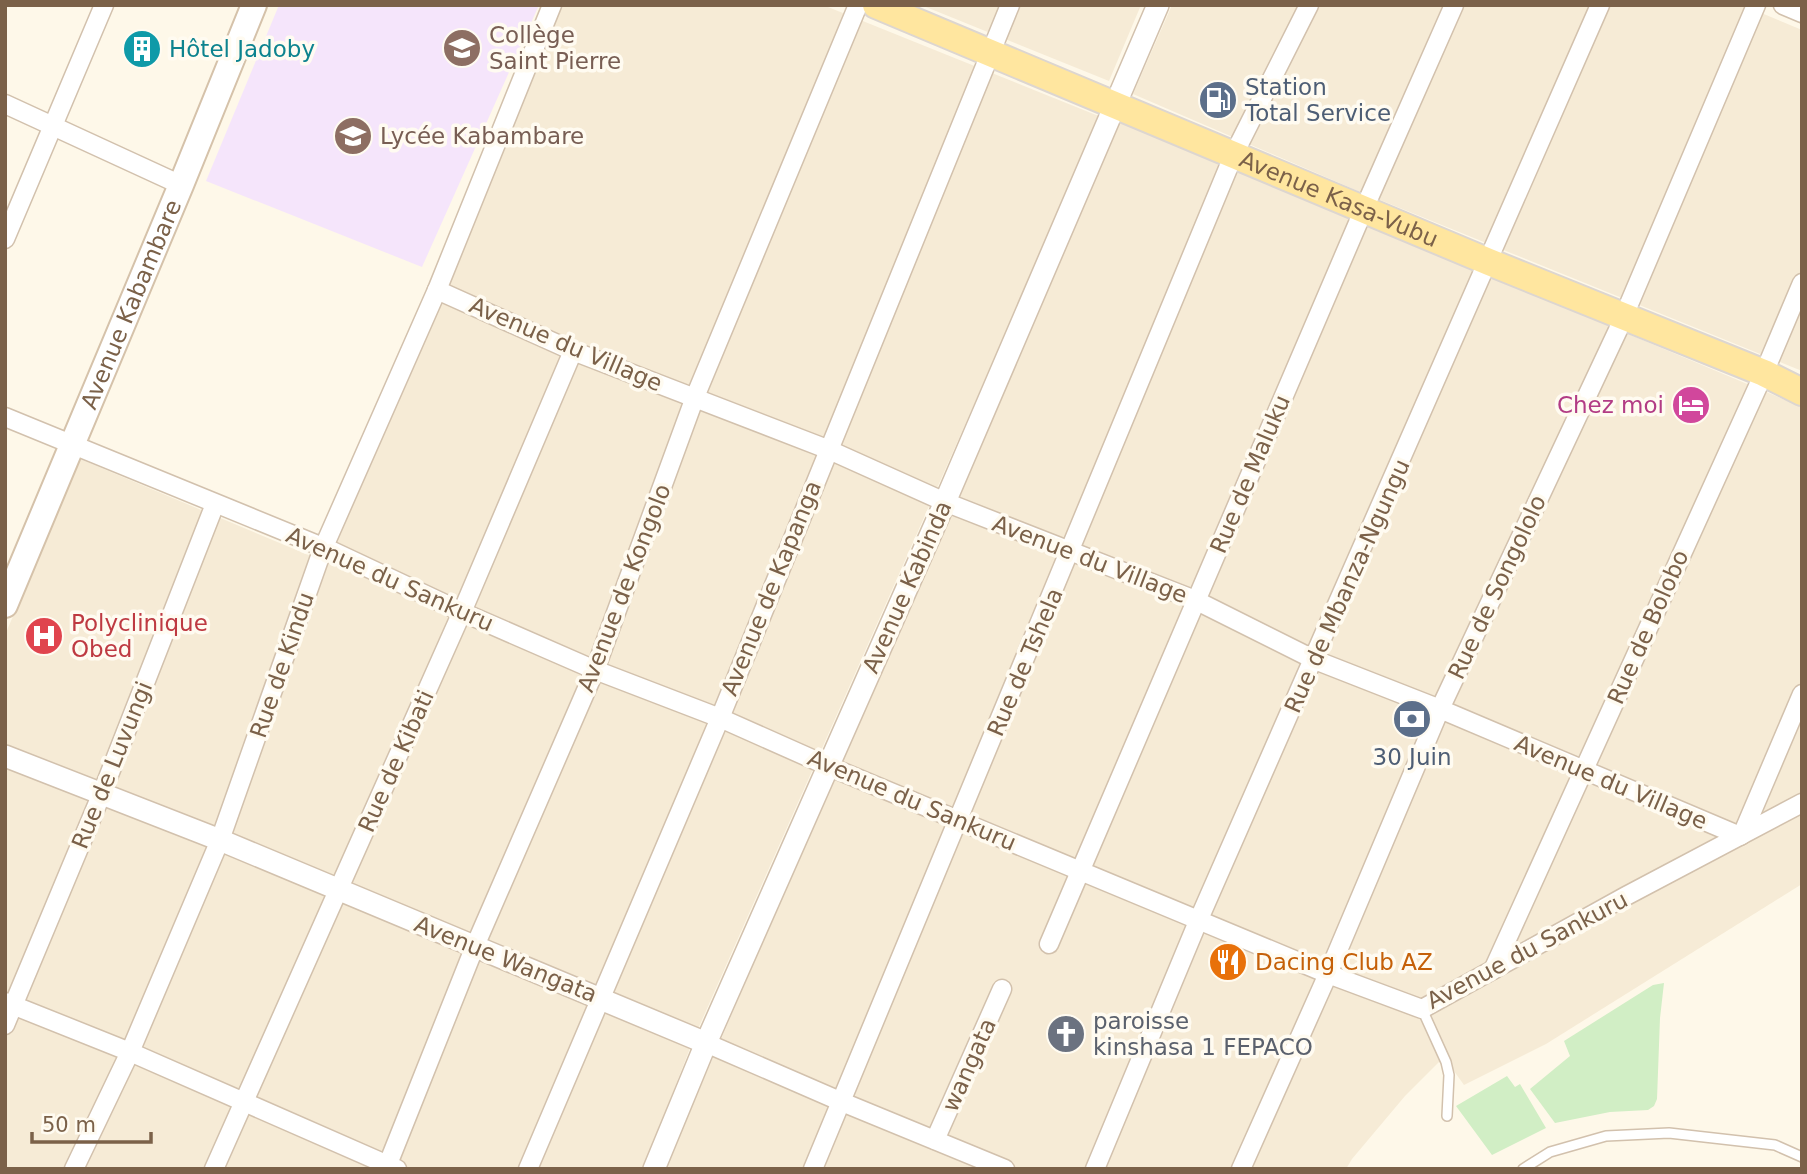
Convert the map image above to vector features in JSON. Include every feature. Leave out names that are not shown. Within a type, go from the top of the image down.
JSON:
[{"type":"main road","name":"Avenue Kabambare","points":[[5,605],[254,5]]},
{"type":"main road","name":"Avenue Kasa-Vubu","points":[[876,5],[1489,262],[1764,373],[1802,392]]},
{"type":"street","points":[[5,239],[104,5]]},
{"type":"street","name":"Rue de Kindu","points":[[74,1169],[130,1052],[220,840],[323,548],[437,290],[552,5]]},
{"type":"street","name":"Avenue de Kongolo","points":[[390,1168],[475,946],[596,670],[695,397],[858,5]]},
{"type":"street","name":"Avenue de Kapanga","points":[[528,1169],[720,718],[827,449],[1010,5]]},
{"type":"street","name":"Avenue Kabinda","points":[[654,1169],[706,1043],[945,502],[1158,5]]},
{"type":"street","name":"Rue de Tshela","points":[[813,1169],[1234,154],[1310,5]]},
{"type":"street","name":"Rue de Maluku","points":[[1048,944],[1454,5]]},
{"type":"street","name":"Rue de Mbanza-Ngungu","points":[[1095,1169],[1199,919],[1315,660],[1600,5]]},
{"type":"street","name":"Rue de Songololo","points":[[1241,1169],[1328,974],[1440,709],[1624,317],[1756,5]]},
{"type":"street","points":[[1783,5],[1802,13]]},
{"type":"street","points":[[5,104],[181,185]]},
{"type":"street","name":"Rue de Bolobo","points":[[1493,970],[1764,373],[1802,283]]},
{"type":"street","name":"Avenue du Village","points":[[437,290],[573,351],[827,449],[945,502],[1195,600],[1315,660],[1440,709],[1741,835]]},
{"type":"street","name":"Rue de Kibati","points":[[214,1169],[462,612],[573,351]]},
{"type":"street","name":"Avenue du Sankuru","points":[[5,417],[323,548],[596,670],[720,718],[828,766],[1328,974],[1422,1009],[1802,803]]},
{"type":"street","name":"Rue de Luvungi","points":[[5,1025],[9,1004],[102,793],[215,504]]},
{"type":"street","points":[[1741,835],[1802,694]]},
{"type":"street","name":"Avenue Wangata","points":[[5,756],[220,840],[600,997],[935,1140],[965,1161],[1004,1169]]},
{"type":"street","name":"wangata","points":[[935,1140],[1002,989]]},
{"type":"street","points":[[9,1004],[130,1052],[390,1168]]},
{"type":"lane","points":[[1422,1009],[1446,1062],[1449,1075],[1447,1116]]},
{"type":"lane","points":[[1523,1169],[1550,1152],[1606,1136],[1657,1133],[1775,1145],[1802,1157]]},
{"type":"shaded area","name":"Lycée Kabambare","points":[[279,5],[539,5],[422,267],[206,181]]},
{"type":"shaded area","points":[[561,5],[823,5],[1101,117],[694,1038],[643,1169],[5,1169],[5,635],[80,459],[325,562]]},
{"type":"shaded area","points":[[921,5],[1141,5],[1109,81]]},
{"type":"shaded area","points":[[1172,5],[1742,5],[1802,30],[1802,371],[1358,191],[1133,94]]},
{"type":"shaded area","points":[[1118,120],[1802,407],[1802,884],[1546,1044],[1464,1085],[1444,1057],[1405,1096],[1346,1169],[665,1169]]},
{"type":"green space","points":[[1664,983],[1657,1099],[1654,1106],[1648,1110],[1610,1112],[1555,1123],[1530,1089],[1570,1056],[1564,1041],[1653,985]]},
{"type":"green space","points":[[1507,1076],[1515,1087],[1520,1084],[1546,1128],[1492,1155],[1456,1106]]},
{"type":"place","name":"Collège Saint Pierre","points":[[462,48]]},
{"type":"place","name":"Hôtel Jadoby","points":[[142,49]]},
{"type":"place","name":"Station Total Service","points":[[1218,100]]},
{"type":"place","name":"Lycée Kabambare","points":[[353,136]]},
{"type":"place","name":"Chez moi","points":[[1691,405]]},
{"type":"place","name":"Polyclinique Obed","points":[[44,636]]},
{"type":"place","name":"30 Juin","points":[[1412,719]]},
{"type":"place","name":"Dacing Club AZ","points":[[1228,962]]},
{"type":"place","name":"paroisse kinshasa 1 FEPACO","points":[[1066,1034]]}]
